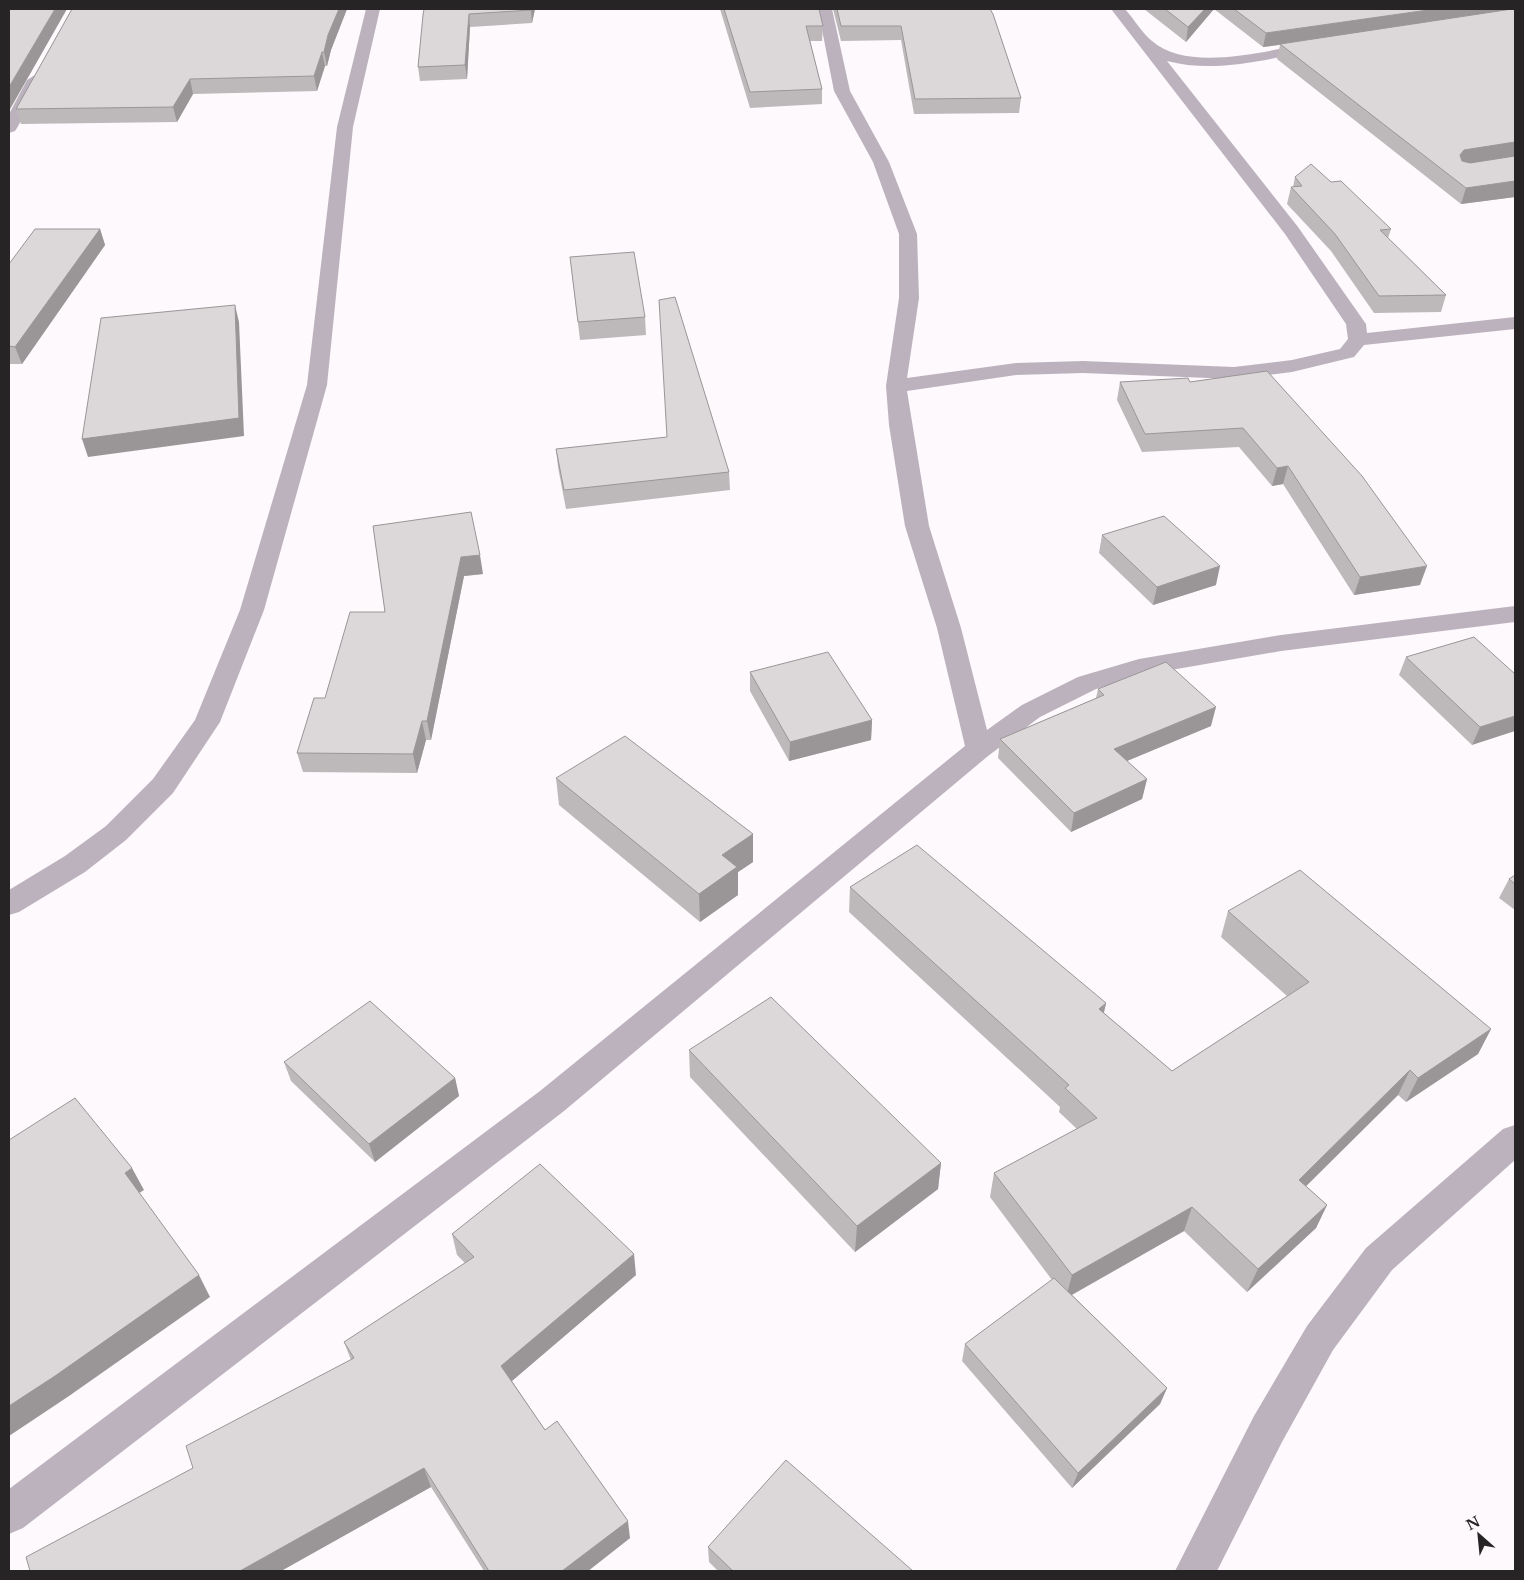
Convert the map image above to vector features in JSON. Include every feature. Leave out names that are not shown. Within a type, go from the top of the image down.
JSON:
[{"type":"street","points":[[9,904],[75,864],[116,833],[163,786],[207,722],[252,610],[318,385],[345,127],[373,9]]},
{"type":"street","points":[[825,9],[842,91],[881,162],[908,234],[909,298],[896,386],[900,425],[917,526],[949,628],[979,749]]},
{"type":"street","points":[[1118,9],[1292,231],[1356,324],[1358,340]]},
{"type":"street","points":[[1148,46],[1172,59],[1210,62],[1335,43]]},
{"type":"street","points":[[9,128],[43,66]]},
{"type":"street","points":[[896,386],[1016,369],[1083,367],[1234,373],[1292,366],[1347,353],[1358,340],[1515,323]]},
{"type":"street","points":[[9,1514],[276,1309],[552,1101],[979,749],[1031,711],[1087,683],[1139,667],[1281,643],[1515,614]]},
{"type":"street","points":[[1195,1571],[1268,1429],[1320,1338],[1378,1259],[1515,1139]]},
{"type":"building","points":[[9,9],[55,9],[9,87]]},
{"type":"building","points":[[72,9],[339,9],[314,76],[190,79],[173,107],[16,109]]},
{"type":"building","points":[[424,9],[531,10],[469,14],[465,65],[418,67]]},
{"type":"building","points":[[724,9],[819,9],[823,26],[806,26],[822,89],[750,92]]},
{"type":"building","points":[[837,9],[990,9],[1021,98],[915,99],[901,26],[841,26]]},
{"type":"building","points":[[1165,9],[1205,9],[1188,27]]},
{"type":"building","points":[[1234,9],[1435,9],[1266,33]]},
{"type":"building","points":[[1515,9],[1515,142],[1464,150],[1460,155],[1462,161],[1470,163],[1515,156],[1515,181],[1466,188],[1280,44]]},
{"type":"building","points":[[1311,164],[1331,182],[1341,181],[1391,229],[1380,230],[1446,295],[1379,296],[1335,234],[1291,187],[1302,186],[1295,177]]},
{"type":"building","points":[[35,229],[100,229],[15,347],[9,346],[9,264]]},
{"type":"building","points":[[634,252],[645,317],[578,322],[570,257]]},
{"type":"building","points":[[675,297],[729,472],[564,490],[556,449],[667,437],[659,300]]},
{"type":"building","points":[[235,305],[239,418],[82,439],[101,318]]},
{"type":"building","points":[[1267,371],[1362,476],[1427,566],[1360,577],[1288,466],[1277,468],[1243,428],[1145,434],[1120,382],[1188,378],[1190,382]]},
{"type":"building","points":[[471,512],[480,555],[461,557],[427,721],[422,721],[413,754],[297,753],[314,698],[325,698],[350,612],[385,612],[373,526]]},
{"type":"building","points":[[1164,516],[1220,566],[1157,587],[1102,535]]},
{"type":"building","points":[[1474,637],[1515,674],[1515,716],[1480,727],[1406,657]]},
{"type":"building","points":[[828,652],[872,720],[790,742],[750,672]]},
{"type":"building","points":[[1166,662],[1216,707],[1114,749],[1147,779],[1074,813],[1000,739],[1104,695],[1098,689]]},
{"type":"building","points":[[625,736],[753,834],[722,855],[737,867],[699,894],[556,778]]},
{"type":"building","points":[[917,845],[1106,1003],[1099,1009],[1172,1071],[1309,982],[1228,911],[1300,870],[1491,1029],[1418,1078],[1410,1070],[1299,1180],[1327,1205],[1258,1269],[1192,1207],[1072,1275],[994,1173],[1097,1118],[1065,1088],[1069,1085],[850,887]]},
{"type":"building","points":[[1515,875],[1515,884],[1509,879]]},
{"type":"building","points":[[771,997],[941,1163],[857,1226],[689,1050]]},
{"type":"building","points":[[370,1001],[455,1078],[369,1144],[284,1062]]},
{"type":"building","points":[[75,1098],[132,1168],[125,1173],[199,1275],[9,1406],[9,1140]]},
{"type":"building","points":[[540,1164],[634,1254],[501,1366],[545,1430],[557,1421],[628,1521],[562,1571],[489,1571],[424,1468],[240,1571],[30,1571],[26,1557],[193,1468],[186,1446],[354,1358],[344,1342],[474,1257],[452,1234]]},
{"type":"building","points":[[1054,1278],[1167,1388],[1078,1473],[965,1344]]},
{"type":"building","points":[[786,1460],[913,1571],[733,1571],[708,1547]]}]
